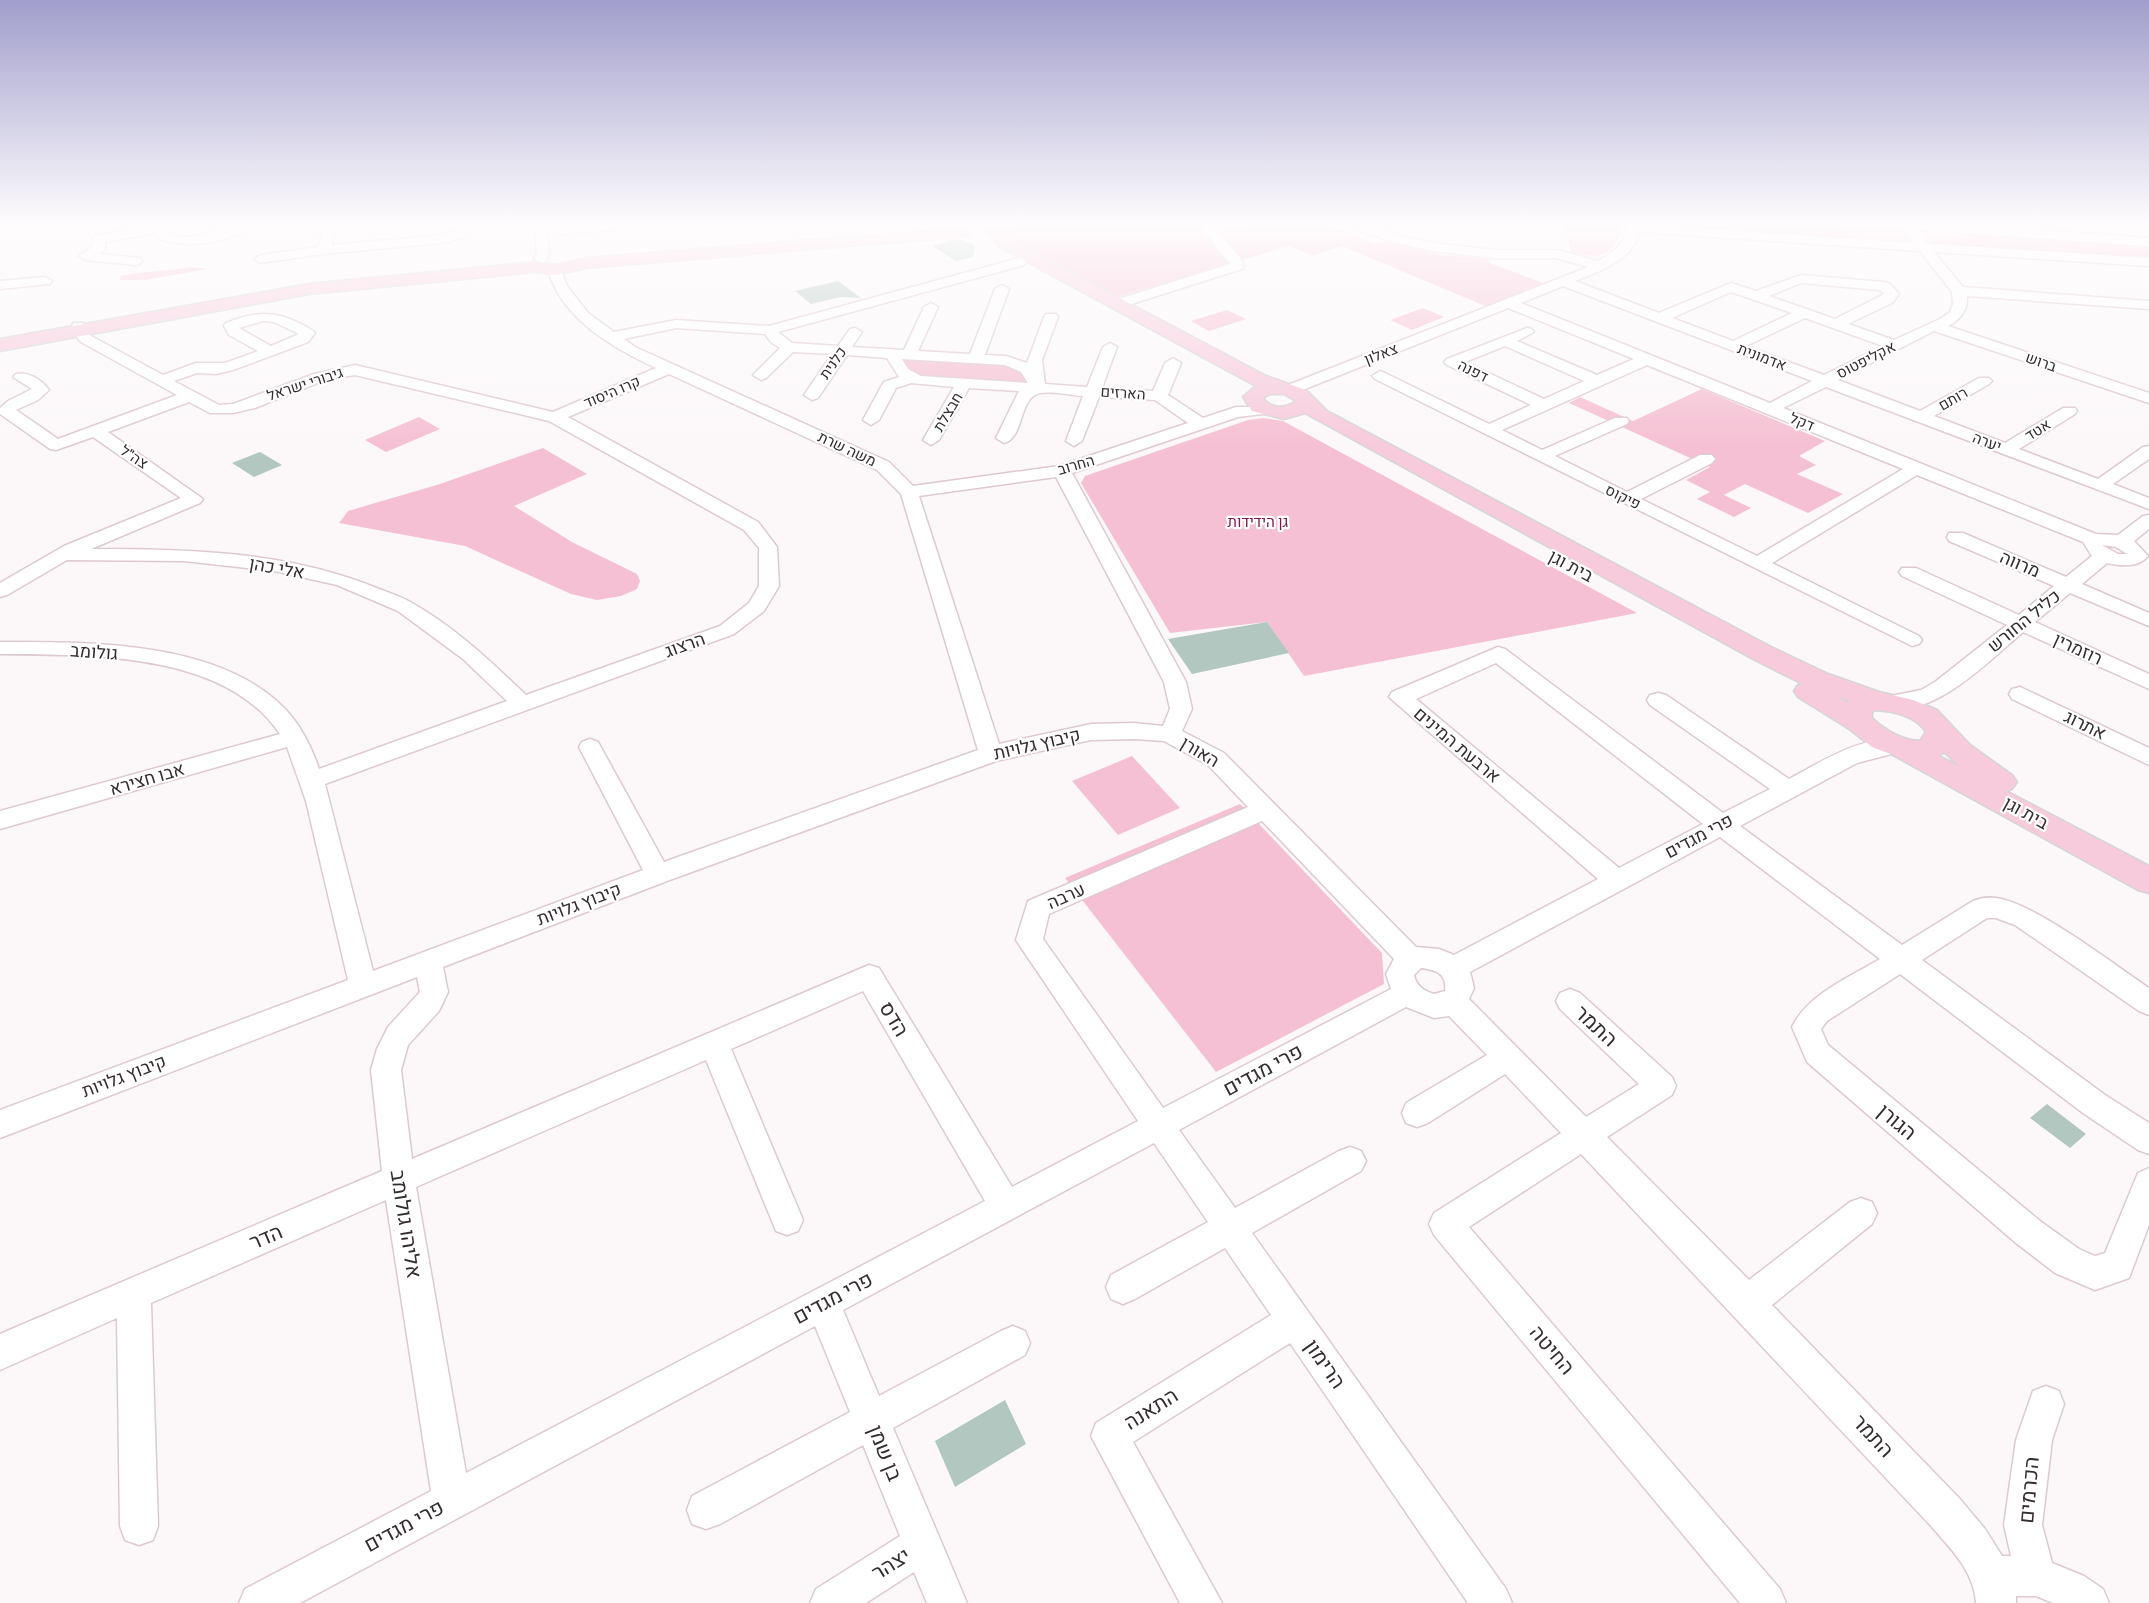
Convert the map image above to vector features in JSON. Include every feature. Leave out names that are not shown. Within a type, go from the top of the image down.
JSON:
[{"type":"main road","points":[[0,340],[275,296]]},
{"type":"main road","name":"בית וגן","points":[[1079,296],[1245,389],[1263,405],[1306,421],[1697,634],[1829,702],[1876,738],[1898,747],[2149,881]]},
{"type":"main road","name":"בית וגן","points":[[1102,296],[1259,380],[1296,391],[1320,415],[1764,654],[1818,680],[1919,711],[1960,752],[2001,781],[2149,862]]},
{"type":"main road","points":[[0,345],[78,329]]},
{"type":"main road","points":[[1263,390],[1296,391],[1296,410],[1263,405],[1263,390]]},
{"type":"main road","points":[[1861,725],[1857,716],[1863,704],[1885,701]]},
{"type":"main road","points":[[1898,747],[1920,750],[1934,746],[1940,737],[1934,724]]},
{"type":"street","name":"משה שרת","points":[[565,296],[583,316],[610,337],[669,368],[883,466],[909,492],[991,754]]},
{"type":"street","points":[[610,337],[676,324],[770,330],[895,296]]},
{"type":"street","points":[[976,358],[999,296]]},
{"type":"street","points":[[1117,304],[1143,296]]},
{"type":"street","name":"צאלון","points":[[1296,391],[1531,296]]},
{"type":"street","name":"אדמונית","points":[[1601,296],[1826,381]]},
{"type":"street","points":[[1659,318],[1711,296]]},
{"type":"street","points":[[1756,296],[1895,345]]},
{"type":"street","points":[[1836,324],[1891,296]]},
{"type":"street","name":"אקליפטוס","points":[[1770,409],[1933,326],[1941,325],[1956,313],[1962,300],[1961,296]]},
{"type":"street","points":[[2024,296],[2149,305]]},
{"type":"street","name":"דקל","points":[[1511,304],[1916,468],[2099,548]]},
{"type":"street","points":[[909,355],[931,307]]},
{"type":"street","points":[[1734,346],[1805,313]]},
{"type":"street","points":[[1037,388],[1034,360],[1051,317]]},
{"type":"street","name":"ברוש","points":[[1933,326],[2148,397]]},
{"type":"street","name":"גיבורי ישראל","points":[[78,329],[86,339],[216,410],[226,410],[330,373],[355,370],[555,417]]},
{"type":"street","points":[[770,330],[776,339],[789,347],[1006,361],[1021,365],[1034,374],[1037,388]]},
{"type":"street","name":"כלנית","points":[[812,395],[855,332]]},
{"type":"street","name":"דפנה","points":[[1527,332],[1452,362],[1544,405]]},
{"type":"street","points":[[1505,341],[1597,381]]},
{"type":"street","points":[[761,375],[789,347]]},
{"type":"street","points":[[1074,441],[1110,347]]},
{"type":"street","points":[[162,380],[196,368],[228,367],[270,351]]},
{"type":"street","points":[[892,354],[902,372],[910,378]]},
{"type":"street","points":[[1488,430],[1647,359]]},
{"type":"street","points":[[1159,396],[1173,363]]},
{"type":"street","name":"קרו היסוד","points":[[555,417],[669,368]]},
{"type":"street","points":[[21,376],[41,390],[35,396],[9,406],[6,411],[56,445],[190,396]]},
{"type":"street","name":"פיקוס","points":[[1380,376],[1912,640]]},
{"type":"street","points":[[871,420],[890,385],[910,378]]},
{"type":"street","name":"הארזים","points":[[910,378],[964,384],[1159,396],[1200,423]]},
{"type":"street","name":"יערה","points":[[1826,381],[2149,504]]},
{"type":"street","name":"רותם","points":[[1922,417],[1984,381]]},
{"type":"street","name":"חבצלת","points":[[931,440],[964,384]]},
{"type":"street","points":[[1004,438],[1024,395],[1037,388]]},
{"type":"street","name":"החרוב","points":[[909,492],[1062,471],[1200,423],[1263,405]]},
{"type":"street","name":"אטד","points":[[2007,449],[2069,411]]},
{"type":"street","name":"הרצוג","points":[[312,780],[727,630],[757,607],[769,586],[768,547],[751,526],[555,417]]},
{"type":"street","points":[[1542,456],[1621,421]]},
{"type":"street","name":"צה\"ל","points":[[63,554],[194,499],[95,431]]},
{"type":"street","points":[[2101,485],[2149,451]]},
{"type":"street","points":[[1627,499],[1706,459]]},
{"type":"street","points":[[1758,564],[1916,468]]},
{"type":"street","name":"האורן","points":[[1062,471],[1182,700],[1182,715],[1169,734],[1216,759],[1411,959]]},
{"type":"street","points":[[2121,542],[2149,520]]},
{"type":"street","name":"מרווה","points":[[1956,537],[2149,620]]},
{"type":"street","points":[[2104,539],[2121,542],[2135,550],[2143,561],[2122,560],[2099,548],[2104,539]]},
{"type":"street","name":"כליל החורש","points":[[1885,701],[1927,696],[1943,687],[2068,585],[2099,548]]},
{"type":"street","points":[[0,591],[63,554]]},
{"type":"street","name":"אלי כהן","points":[[63,554],[184,555],[274,565],[343,581],[405,607],[470,654],[523,704]]},
{"type":"street","name":"רוזמרין","points":[[1909,572],[2149,682]]},
{"type":"street","name":"גולומב","points":[[0,648],[135,655],[187,664],[227,678],[258,696],[278,715],[293,738]]},
{"type":"street","name":"ארבעת המינים","points":[[1617,880],[1400,697],[1498,654],[1720,824]]},
{"type":"street","points":[[1934,724],[1933,708],[1943,687]]},
{"type":"street","name":"אתרוג","points":[[2020,694],[2149,757]]},
{"type":"street","points":[[1658,700],[1786,788]]},
{"type":"street","points":[[1848,757],[1862,742],[1861,725]]},
{"type":"street","name":"קיבוץ גלויות","points":[[0,1124],[658,874],[991,754],[1091,732],[1134,731],[1169,734]]},
{"type":"street","points":[[293,738],[312,780],[363,986]]},
{"type":"street","name":"אבו חצירא","points":[[0,820],[293,738]]},
{"type":"street","points":[[590,747],[658,874]]},
{"type":"street","name":"פרי מגדים","points":[[1453,968],[1786,788],[1848,757],[1874,749],[1898,747]]},
{"type":"street","name":"ערבה","points":[[1158,1125],[1029,940],[1037,908],[1266,809]]},
{"type":"street","points":[[1720,824],[2094,1104],[2149,1140]]},
{"type":"street","name":"הגורן","points":[[2149,1003],[2024,918],[1997,908],[1982,908],[1899,958],[1817,1012],[1806,1028],[1817,1053],[2028,1232],[2067,1261],[2095,1273],[2117,1266],[2149,1183]]},
{"type":"street","points":[[1428,957],[1453,968],[1461,982],[1459,996],[1445,1005],[1425,1004],[1408,993],[1401,980],[1400,974],[1404,965],[1411,959],[1428,957]]},
{"type":"street","name":"אליהו גולומב","points":[[428,961],[434,992],[429,1003],[398,1036],[387,1060],[386,1070],[399,1180],[452,1501]]},
{"type":"street","name":"הדס","points":[[399,1180],[869,976],[1005,1206]]},
{"type":"street","name":"פרי מגדים","points":[[259,1603],[1408,993]]},
{"type":"street","name":"התמר","points":[[1454,1001],[1946,1512],[1971,1543],[1993,1590]]},
{"type":"street","name":"התמר","points":[[1570,1001],[1661,1086],[1584,1136]]},
{"type":"street","points":[[714,1044],[787,1220]]},
{"type":"street","points":[[1417,1113],[1508,1057]]},
{"type":"street","name":"הרימון","points":[[1158,1125],[1492,1603]]},
{"type":"street","name":"החיטה","points":[[1584,1136],[1445,1224],[1766,1603]]},
{"type":"street","points":[[1123,1287],[1350,1161]]},
{"type":"street","name":"הדר","points":[[0,1352],[399,1180]]},
{"type":"street","points":[[1747,1303],[1861,1213]]},
{"type":"street","points":[[134,1294],[139,1526]]},
{"type":"street","name":"בן שמן","points":[[823,1303],[947,1603]]},
{"type":"street","name":"התאנה","points":[[1202,1603],[1109,1436],[1294,1320]]},
{"type":"street","points":[[706,1510],[1013,1343]]},
{"type":"street","name":"הכרמים","points":[[2036,1576],[2023,1524],[2034,1440],[2046,1404]]},
{"type":"street","name":"יצהר","points":[[830,1603],[922,1544]]},
{"type":"street","points":[[1993,1590],[2036,1576],[2070,1590],[2089,1603]]},
{"type":"green space","points":[[1461,296],[1518,296],[1490,308]]},
{"type":"green space","points":[[1423,308],[1444,317],[1412,330],[1390,320]]},
{"type":"green space","points":[[1227,310],[1246,319],[1209,331],[1191,321]]},
{"type":"green space","points":[[902,358],[1004,364],[1019,372],[1030,385],[925,378],[912,372]]},
{"type":"green space","points":[[1702,389],[1825,441],[1799,456],[1816,465],[1797,474],[1843,494],[1808,513],[1745,484],[1724,495],[1751,508],[1734,517],[1697,499],[1710,492],[1686,480],[1710,467],[1569,403],[1580,397],[1633,421]]},
{"type":"green space","points":[[419,417],[440,429],[386,452],[365,440]]},
{"type":"green space","name":"גן הידידות","points":[[1264,418],[1283,421],[1637,613],[1304,676],[1267,622],[1170,633],[1081,483],[1085,476],[1248,420]]},
{"type":"green space","points":[[543,448],[587,474],[514,506],[572,542],[637,574],[640,581],[637,589],[621,596],[597,600],[571,594],[465,546],[339,523],[348,511],[440,484]]},
{"type":"green space","points":[[1132,756],[1180,808],[1118,835],[1072,781]]},
{"type":"green space","points":[[1240,804],[1382,953],[1384,984],[1216,1072],[1065,878]]},
{"type":"building","points":[[801,296],[858,296],[861,298],[841,297],[811,304]]},
{"type":"building","points":[[260,452],[282,465],[254,477],[232,463]]},
{"type":"building","points":[[1267,622],[1289,653],[1192,674],[1168,639]]},
{"type":"building","points":[[2047,1104],[2086,1134],[2070,1148],[2030,1118]]},
{"type":"building","points":[[1005,1400],[1026,1444],[955,1487],[935,1441]]}]
